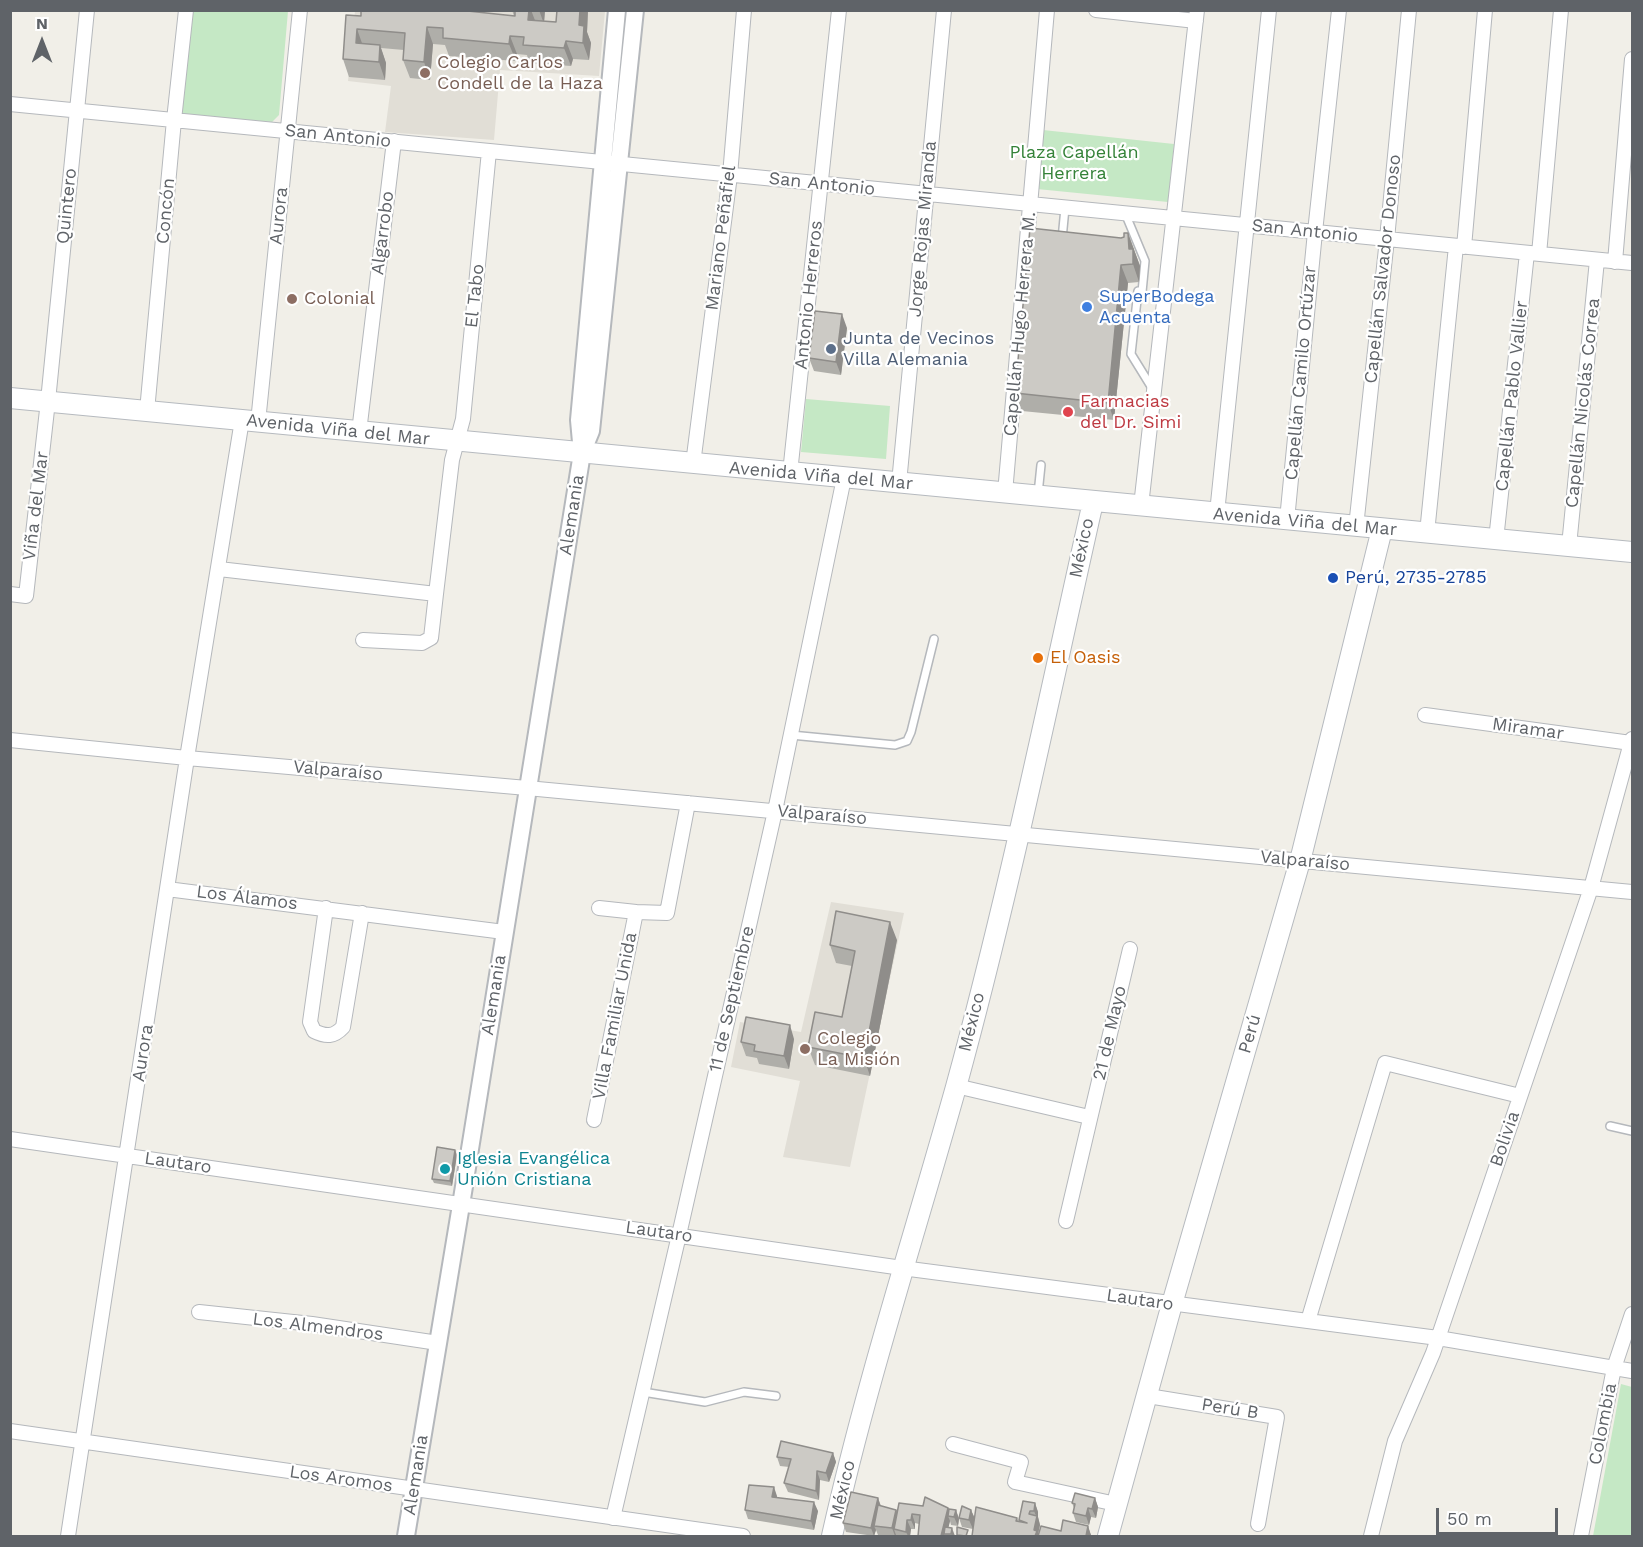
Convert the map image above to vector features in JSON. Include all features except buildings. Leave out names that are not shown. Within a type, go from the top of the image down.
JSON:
[{"type":"main road","name":"Avenida Viña del Mar","points":[[10,398],[1632,552]]},
{"type":"main road","name":"México","points":[[832,1536],[861,1416],[956,1086],[1019,834],[1092,502]]},
{"type":"main road","name":"Perú","points":[[1108,1536],[1172,1304],[1300,861],[1382,529]]},
{"type":"street","name":"Quintero","points":[[48,401],[87,10]]},
{"type":"street","name":"Concón","points":[[147,411],[186,10]]},
{"type":"street","name":"Aurora","points":[[68,1536],[187,758],[219,569],[250,421],[300,10]]},
{"type":"street","name":"Alemania","points":[[406,1536],[582,453],[579,420],[617,10]]},
{"type":"street","name":"Alemania","points":[[582,453],[588,441],[592,422],[634,10]]},
{"type":"street","name":"Mariano Peñafiel","points":[[693,464],[730,175],[744,10]]},
{"type":"street","name":"Antonio Herreros","points":[[789,473],[839,10]]},
{"type":"street","name":"Jorge Rojas Miranda","points":[[899,483],[944,10]]},
{"type":"street","name":"Capellán Hugo Herrera M.","points":[[1005,493],[1047,10]]},
{"type":"street","points":[[1096,10],[1197,16],[1141,506]]},
{"type":"street","points":[[1217,513],[1269,10]]},
{"type":"street","name":"Capellán Camilo Ortúzar","points":[[1287,520],[1339,10]]},
{"type":"street","name":"Capellán Salvador Donoso","points":[[1356,526],[1409,10]]},
{"type":"street","points":[[1427,533],[1485,10]]},
{"type":"street","name":"Capellán Pablo Vallier","points":[[1496,540],[1533,254],[1561,10]]},
{"type":"street","points":[[1615,262],[1632,59]]},
{"type":"street","name":"San Antonio","points":[[10,104],[1632,263]]},
{"type":"street","name":"Algarrobo","points":[[359,432],[394,141]]},
{"type":"street","name":"El Tabo","points":[[457,441],[463,419],[489,151]]},
{"type":"street","name":"Capellán Nicolás Correa","points":[[1569,546],[1597,260]]},
{"type":"street","name":"Viña del Mar","points":[[10,594],[26,596],[48,401]]},
{"type":"street","points":[[363,640],[422,643],[431,638],[452,460],[457,441]]},
{"type":"street","name":"11 de Septiembre","points":[[613,1518],[775,811],[844,478]]},
{"type":"street","points":[[219,569],[436,594]]},
{"type":"street","name":"Miramar","points":[[1425,715],[1632,741]]},
{"type":"street","name":"Valparaíso","points":[[10,740],[1632,892]]},
{"type":"street","name":"Bolivia","points":[[1371,1536],[1395,1441],[1438,1338],[1591,888],[1632,741]]},
{"type":"street","name":"Villa Familiar Unida","points":[[599,909],[668,913],[688,803]]},
{"type":"street","name":"Los Álamos","points":[[167,889],[362,912],[504,932]]},
{"type":"street","points":[[326,908],[310,1022],[314,1031],[324,1036],[337,1033],[343,1027],[362,912]]},
{"type":"street","name":"Villa Familiar Unida","points":[[594,1120],[636,912]]},
{"type":"street","name":"21 de Mayo","points":[[1066,1221],[1130,949]]},
{"type":"street","points":[[1308,1322],[1385,1063],[1520,1096]]},
{"type":"street","points":[[956,1086],[1089,1117]]},
{"type":"street","name":"Lautaro","points":[[10,1139],[902,1268],[1438,1338],[1632,1371]]},
{"type":"street","name":"Los Almendros","points":[[199,1312],[312,1324],[438,1343]]},
{"type":"street","name":"Colombia","points":[[1581,1536],[1614,1368],[1632,1314]]},
{"type":"street","name":"Perú B","points":[[1148,1396],[1277,1417],[1258,1524]]},
{"type":"street","name":"Los Aromos","points":[[10,1431],[743,1536]]},
{"type":"street","points":[[953,1444],[1021,1462],[1015,1482],[1116,1504]]},
{"type":"lane","points":[[1062,248],[1065,208]]},
{"type":"lane","points":[[1125,213],[1145,261],[1142,292],[1138,291],[1131,354],[1154,391]]},
{"type":"lane","points":[[1038,496],[1041,465]]},
{"type":"lane","points":[[791,735],[895,745],[907,741],[934,639]]},
{"type":"lane","points":[[1610,1126],[1632,1131]]},
{"type":"lane","points":[[642,1392],[705,1402],[744,1392],[776,1396]]},
{"type":"shaded area","name":"Colegio Carlos Condell de la Haza","points":[[355,11],[605,11],[599,76],[500,70],[494,140],[385,132],[391,86],[348,81]]},
{"type":"shaded area","name":"Colegio La Misión","points":[[831,902],[904,913],[850,1167],[783,1157],[800,1081],[731,1067],[740,1022],[801,1032]]},
{"type":"green space","points":[[192,11],[288,11],[279,115],[272,122],[182,114]]},
{"type":"green space","name":"Plaza Capellán Herrera","points":[[1043,130],[1174,144],[1168,202],[1037,189]]},
{"type":"green space","points":[[806,399],[890,406],[886,459],[801,452]]},
{"type":"green space","points":[[1621,1384],[1632,1387],[1632,1536],[1593,1536]]},
{"type":"place","name":"Colegio Carlos Condell de la Haza","points":[[425,73]]},
{"type":"place","name":"Colonial","points":[[292,299]]},
{"type":"place","name":"SuperBodega Acuenta","points":[[1087,307]]},
{"type":"place","name":"Junta de Vecinos Villa Alemania","points":[[831,349]]},
{"type":"place","name":"Farmacias del Dr. Simi","points":[[1068,412]]},
{"type":"place","name":"Perú, 2735-2785","points":[[1333,578]]},
{"type":"place","name":"El Oasis","points":[[1038,658]]},
{"type":"place","name":"Colegio La Misión","points":[[805,1049]]},
{"type":"place","name":"Iglesia Evangélica Unión Cristiana","points":[[445,1169]]}]
